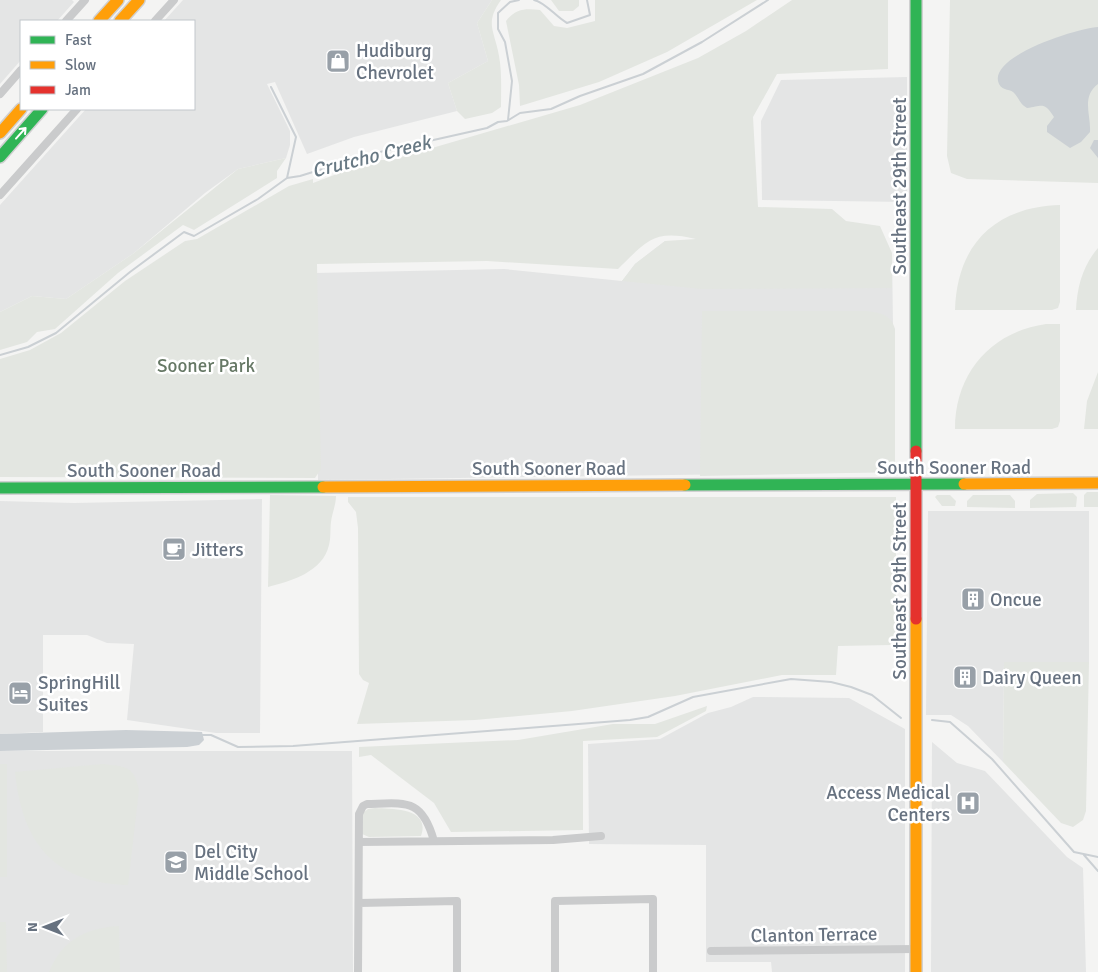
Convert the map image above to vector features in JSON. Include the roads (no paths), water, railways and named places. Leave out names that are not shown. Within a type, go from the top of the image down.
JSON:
[{"type":"main road","points":[[100,20],[118,0]]},
{"type":"main road","points":[[121,20],[139,0]]},
{"type":"main road","name":"Southeast 29th Street","points":[[916,0],[916,972]]},
{"type":"main road","points":[[0,133],[20,110]]},
{"type":"main road","points":[[0,156],[41,110]]},
{"type":"main road","name":"South Sooner Road","points":[[0,488],[1098,483]]},
{"type":"street","points":[[67,20],[85,0]]},
{"type":"street","points":[[156,20],[174,0]]},
{"type":"street","points":[[0,94],[20,71]]},
{"type":"street","points":[[0,195],[76,110]]},
{"type":"street","points":[[358,972],[358,842],[359,814],[363,806],[368,804],[405,803],[415,806],[423,814],[434,841]]},
{"type":"street","points":[[358,842],[553,840],[601,836]]},
{"type":"street","points":[[555,972],[555,901],[653,899],[653,972]]},
{"type":"street","points":[[359,903],[457,901],[457,972]]},
{"type":"street","name":"Clanton Terrace","points":[[711,951],[916,949]]},
{"type":"waterway","points":[[508,120],[512,81],[505,42],[498,29],[498,13],[510,2],[519,0]]},
{"type":"waterway","points":[[534,0],[567,23],[590,15],[587,0]]},
{"type":"waterway","name":"Crutcho Creek","points":[[0,355],[28,347],[56,333],[130,272],[184,232],[194,236],[258,199],[287,178],[300,176],[371,154],[487,128],[498,122],[507,121],[520,113],[551,109],[580,96],[643,74],[702,42],[768,0]]},
{"type":"waterway","points":[[271,87],[296,137],[287,178]]},
{"type":"waterway","points":[[202,735],[211,735],[238,747],[293,746],[630,720],[648,717],[693,697],[791,679],[831,682],[851,687],[872,695],[901,718]]},
{"type":"waterway","points":[[932,720],[950,722],[992,759],[1074,852],[1098,857]]},
{"type":"waterway","points":[[1084,855],[1098,871]]},
{"type":"place","name":"Hudiburg Chevrolet","points":[[338,61]]},
{"type":"place","name":"Jitters","points":[[174,549]]},
{"type":"place","name":"Oncue","points":[[973,599]]},
{"type":"place","name":"Dairy Queen","points":[[965,677]]},
{"type":"place","name":"SpringHill Suites","points":[[20,693]]},
{"type":"place","name":"Access Medical Centers","points":[[968,803]]},
{"type":"place","name":"Del City Middle School","points":[[176,862]]},
{"type":"park label","name":"Sooner Park","points":[[206,365]]}]
